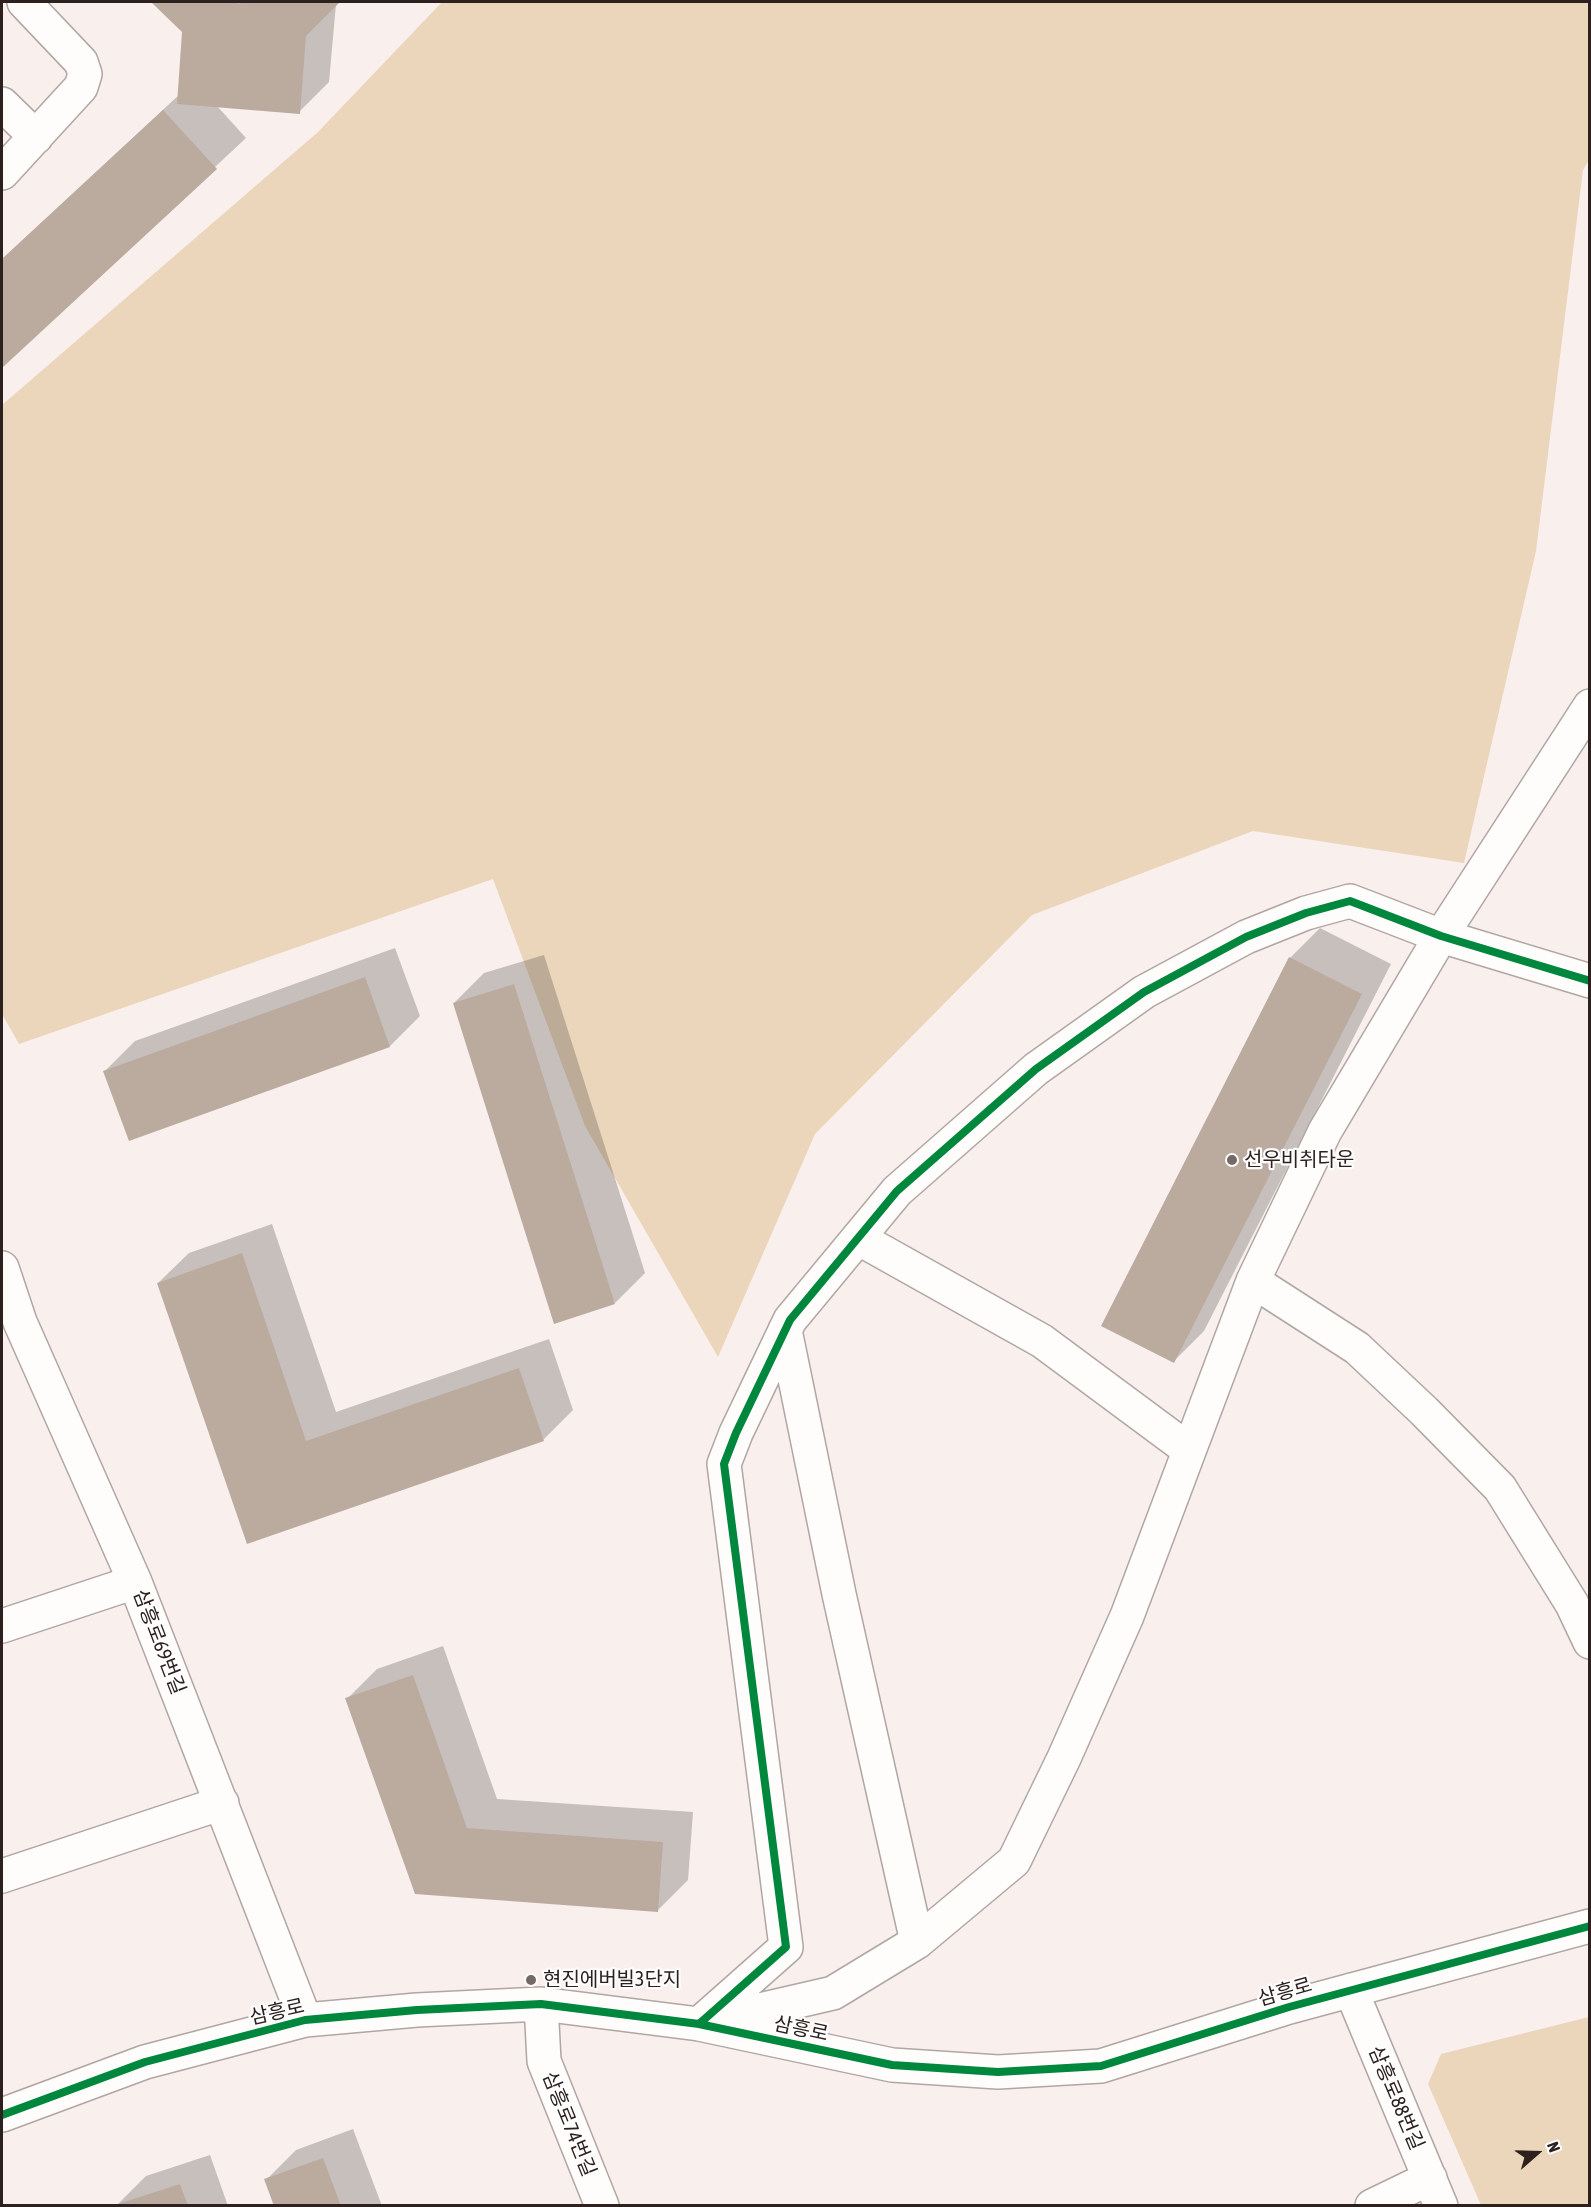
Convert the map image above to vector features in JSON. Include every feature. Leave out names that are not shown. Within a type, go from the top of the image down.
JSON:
[{"type":"street","points":[[2,173],[81,87],[85,74],[81,62],[24,2]]},
{"type":"street","points":[[2,104],[36,137]]},
{"type":"street","points":[[699,2024],[833,1993],[917,1942],[1014,1861],[1064,1758],[1126,1616],[1253,1281],[1325,1131],[1441,936],[1590,706]]},
{"type":"street","points":[[699,2024],[786,1947],[724,1464],[736,1432],[790,1320],[897,1191],[1036,1069],[1143,992],[1246,937],[1306,913],[1350,901],[1441,936],[1590,981]]},
{"type":"street","points":[[858,1238],[1042,1341],[1190,1450]]},
{"type":"street","name":"삼흥로69번길","points":[[2,1268],[11,1325],[135,1582],[305,2020]]},
{"type":"street","points":[[1253,1281],[1357,1348],[1424,1411],[1500,1488],[1572,1604],[1590,1642]]},
{"type":"street","points":[[785,1330],[839,1594],[917,1942]]},
{"type":"street","points":[[2,1626],[135,1582]]},
{"type":"street","points":[[2,1876],[222,1803]]},
{"type":"street","name":"삼흥로","points":[[2,2115],[145,2062],[305,2020],[417,2010],[541,2004],[699,2024],[892,2065],[1009,2072],[1101,2066],[1289,2007],[1590,1926]]},
{"type":"street","name":"삼흥로88번길","points":[[1351,1990],[1435,2192]]},
{"type":"street","name":"삼흥로74번길","points":[[541,2004],[544,2061],[602,2205]]},
{"type":"street","points":[[1372,2205],[1435,2192]]},
{"type":"shaded area","points":[[442,2],[1589,2],[1589,160],[1583,170],[1536,551],[1464,863],[1253,831],[1032,915],[815,1134],[718,1357],[585,1126],[493,879],[19,1044],[2,1014],[2,405],[318,132]]},
{"type":"shaded area","points":[[1589,2017],[1589,2205],[1481,2205],[1428,2084],[1441,2054]]},
{"type":"building","points":[[151,2],[236,2],[239,4],[242,2],[340,2],[306,36],[300,114],[177,104],[182,32]]},
{"type":"building","points":[[163,110],[217,169],[2,368],[2,259]]},
{"type":"building","name":"선우비취타운","points":[[1289,957],[1362,994],[1174,1363],[1101,1326]]},
{"type":"building","points":[[365,977],[390,1047],[129,1141],[103,1071]]},
{"type":"building","points":[[514,984],[615,1304],[554,1324],[453,1003]]},
{"type":"building","points":[[242,1253],[306,1441],[519,1368],[544,1441],[247,1544],[157,1283]]},
{"type":"building","points":[[413,1675],[467,1828],[663,1842],[658,1912],[415,1894],[345,1698]]},
{"type":"building","points":[[323,2158],[341,2206],[274,2206],[264,2179]]},
{"type":"building","points":[[180,2184],[188,2206],[115,2206],[115,2205]]},
{"type":"cycle path","points":[[699,2024],[786,1947],[724,1464],[736,1433],[790,1320],[897,1191],[1036,1069],[1144,992],[1246,937],[1306,913],[1350,901],[1441,936],[1590,981]]},
{"type":"cycle path","points":[[2,2115],[145,2062],[305,2020],[417,2010],[541,2004],[699,2024],[892,2065],[998,2072],[1101,2066],[1289,2007],[1590,1926]]},
{"type":"place","name":"선우비취타운","points":[[1232,1160]]},
{"type":"place","name":"현진에버빌3단지","points":[[531,1980]]}]
